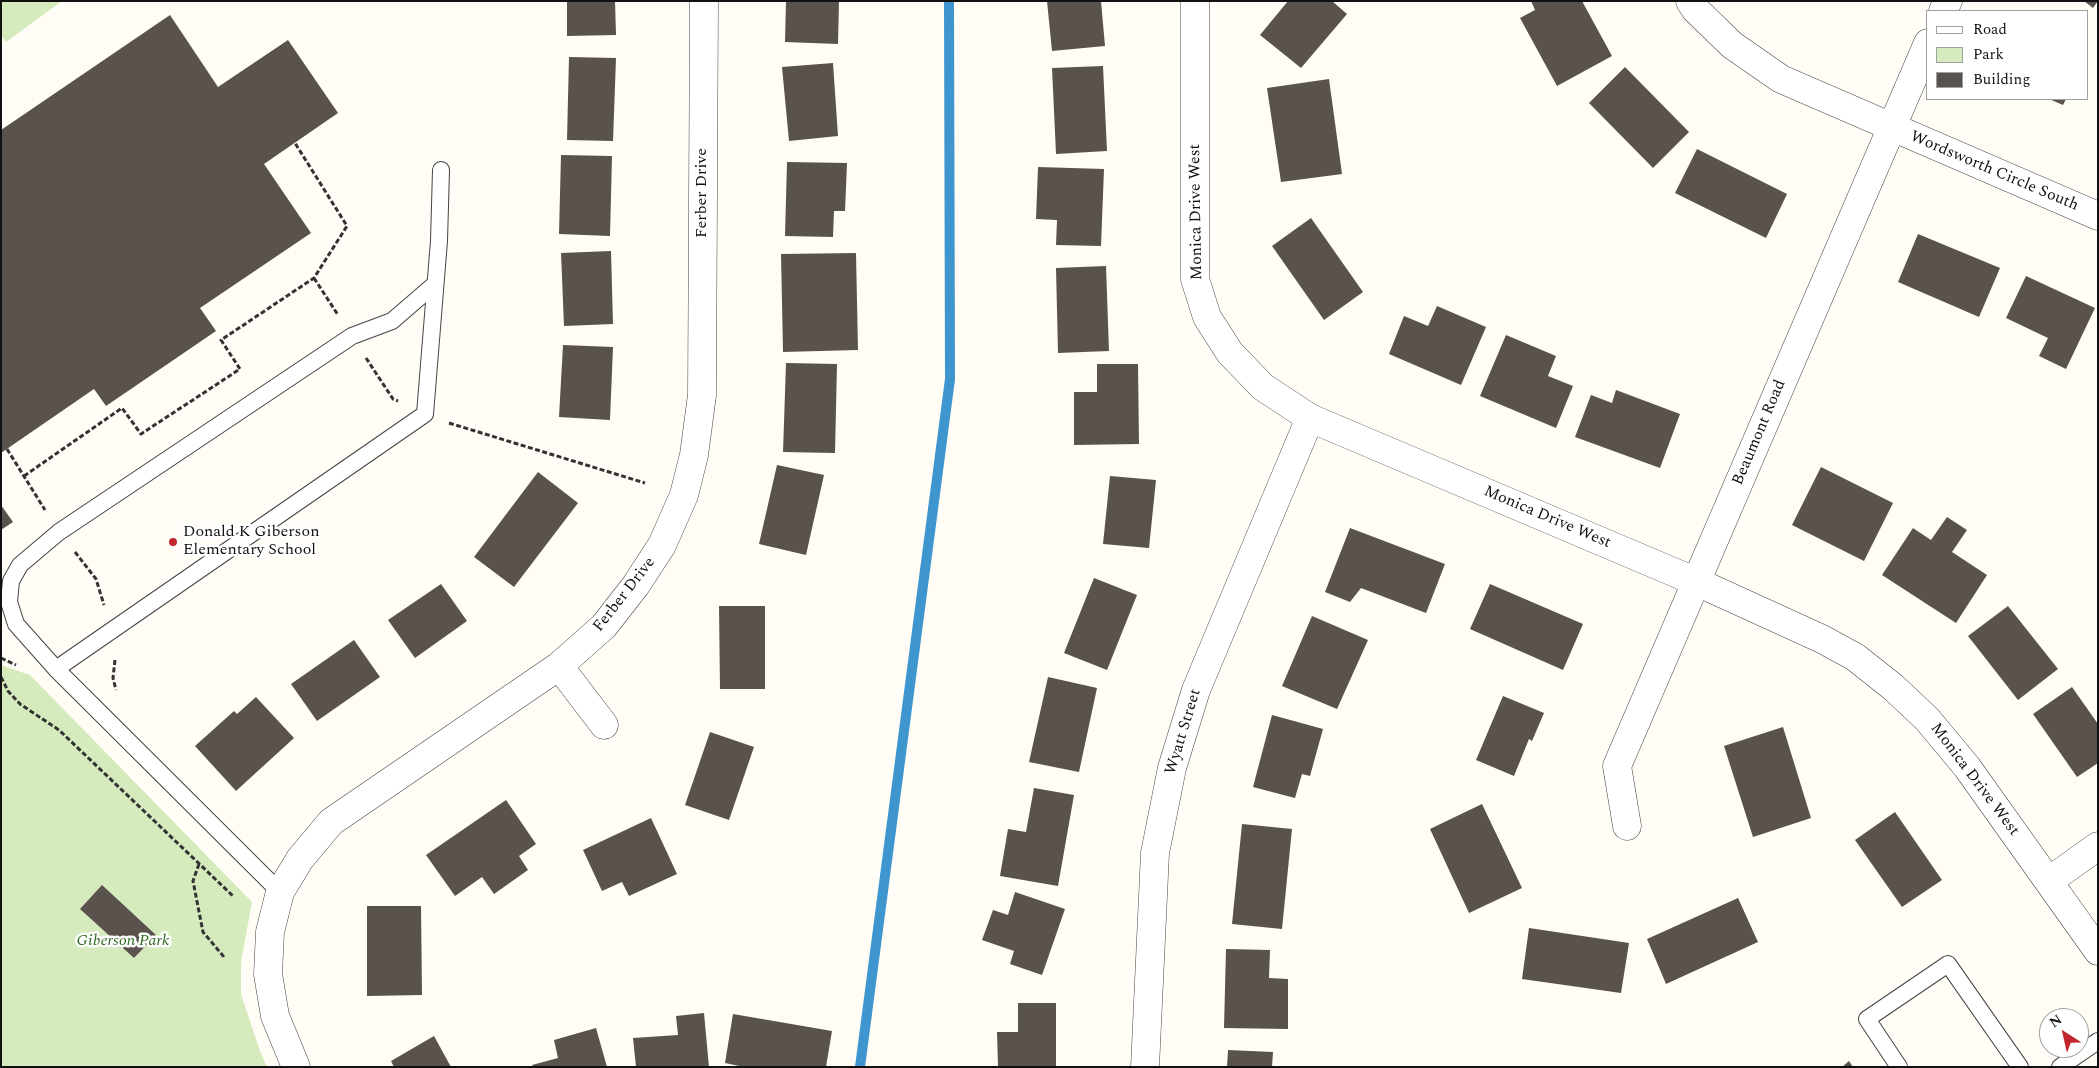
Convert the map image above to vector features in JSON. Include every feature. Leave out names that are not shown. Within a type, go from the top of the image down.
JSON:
[{"type":"street","name":"Ferber Drive","points":[[296,1067],[274,1016],[268,974],[270,932],[280,892],[300,859],[331,822],[559,666],[604,626],[636,585],[662,545],[684,495],[694,455],[702,395],[704,1]]},
{"type":"street","name":"Monica Drive West","points":[[1195,1],[1195,279],[1207,317],[1230,353],[1263,387],[1310,418],[1697,582],[1855,657],[1893,687],[1927,719],[1967,767],[2098,951]]},
{"type":"street","name":"Wordsworth Circle South","points":[[1690,1],[1695,9],[1732,45],[1781,79],[1890,128],[2098,216]]},
{"type":"street","name":"Beaumont Road","points":[[1626,826],[1617,766],[1926,47]]},
{"type":"street","name":"Wyatt Street","points":[[1145,1067],[1155,853],[1172,768],[1196,690],[1310,418]]},
{"type":"street","points":[[559,666],[604,725]]},
{"type":"street","points":[[2048,881],[2098,846]]},
{"type":"lane","points":[[56,669],[425,414],[439,240],[441,170]]},
{"type":"lane","points":[[280,892],[56,669],[16,624],[9,602],[10,581],[20,565],[59,532],[352,336],[392,321],[435,284]]},
{"type":"lane","points":[[1899,1067],[1867,1019],[1948,964],[2020,1067]]},
{"type":"lane","points":[[2060,1067],[2098,1041]]},
{"type":"path","points":[[24,476],[122,408],[141,434],[240,369],[221,340],[314,278],[347,226],[295,143]]},
{"type":"path","points":[[314,278],[393,398],[425,414],[645,483]]},
{"type":"path","points":[[1,658],[23,668]]},
{"type":"path","points":[[1,677],[8,691],[20,704],[59,730],[233,896]]},
{"type":"path","points":[[199,864],[193,881],[203,932],[224,957]]},
{"type":"green space","points":[[1,1],[62,1],[6,42],[1,35]]},
{"type":"green space","name":"Giberson Park","points":[[1,665],[30,675],[252,902],[241,962],[241,994],[267,1067],[1,1067]]},
{"type":"building","points":[[567,1],[615,1],[616,35],[567,36]]},
{"type":"building","points":[[786,1],[839,1],[838,44],[785,42]]},
{"type":"building","points":[[1047,1],[1101,1],[1105,46],[1052,51]]},
{"type":"building","points":[[1288,1],[1332,1],[1347,14],[1301,68],[1260,35]]},
{"type":"building","points":[[1531,1],[1582,1],[1612,56],[1557,86],[1520,18],[1535,10]]},
{"type":"building","points":[[2084,1],[2098,1],[2093,8]]},
{"type":"building","points":[[170,15],[218,87],[288,40],[338,113],[264,164],[311,233],[200,308],[216,331],[106,406],[94,389],[1,453],[1,130]]},
{"type":"building","points":[[569,57],[616,58],[613,141],[567,140]]},
{"type":"building","points":[[833,63],[838,136],[789,141],[782,67]]},
{"type":"building","points":[[1103,66],[1107,151],[1056,154],[1052,68]]},
{"type":"building","points":[[1625,67],[1689,132],[1653,168],[1589,103]]},
{"type":"building","points":[[1329,79],[1342,174],[1281,182],[1267,88]]},
{"type":"building","points":[[2051,100],[2066,100],[2063,105]]},
{"type":"building","points":[[1697,149],[1787,194],[1766,238],[1675,193]]},
{"type":"building","points":[[561,155],[612,156],[610,236],[559,234]]},
{"type":"building","points":[[787,162],[847,163],[845,211],[834,211],[833,237],[785,236]]},
{"type":"building","points":[[1038,167],[1104,169],[1101,246],[1056,245],[1057,220],[1036,219]]},
{"type":"building","points":[[1311,218],[1363,292],[1324,320],[1272,246]]},
{"type":"building","points":[[1918,234],[2000,268],[1979,317],[1898,282]]},
{"type":"building","points":[[611,251],[613,324],[564,326],[561,253]]},
{"type":"building","points":[[856,253],[858,350],[783,352],[781,254]]},
{"type":"building","points":[[1106,266],[1109,351],[1058,353],[1056,268]]},
{"type":"building","points":[[2026,276],[2095,308],[2066,369],[2039,356],[2048,338],[2006,318]]},
{"type":"building","points":[[1437,306],[1486,327],[1461,385],[1389,354],[1404,316],[1428,326]]},
{"type":"building","points":[[1506,335],[1556,356],[1548,376],[1573,386],[1556,428],[1480,396]]},
{"type":"building","points":[[563,345],[613,347],[610,420],[559,417]]},
{"type":"building","points":[[786,363],[837,364],[835,453],[783,452]]},
{"type":"building","points":[[1097,364],[1138,364],[1139,444],[1074,445],[1074,392],[1097,392]]},
{"type":"building","points":[[1616,390],[1680,414],[1660,468],[1575,437],[1591,395],[1612,403]]},
{"type":"building","points":[[777,465],[824,475],[806,555],[759,544]]},
{"type":"building","points":[[1821,467],[1893,503],[1864,561],[1792,525]]},
{"type":"building","points":[[538,472],[578,503],[514,587],[474,557]]},
{"type":"building","points":[[1110,476],[1156,480],[1149,548],[1103,544]]},
{"type":"building","points":[[1,505],[13,522],[1,530]]},
{"type":"building","points":[[1947,517],[1967,530],[1952,552],[1987,575],[1956,623],[1882,575],[1913,528],[1931,540]]},
{"type":"building","points":[[1350,528],[1445,564],[1426,613],[1361,588],[1350,602],[1325,592]]},
{"type":"building","points":[[1094,578],[1137,595],[1107,670],[1064,653]]},
{"type":"building","points":[[441,584],[467,621],[415,658],[388,620]]},
{"type":"building","points":[[1490,584],[1583,624],[1563,670],[1470,629]]},
{"type":"building","points":[[719,606],[765,606],[765,689],[720,689]]},
{"type":"building","points":[[2008,606],[2058,669],[2018,700],[1968,636]]},
{"type":"building","points":[[1312,616],[1368,640],[1337,709],[1282,686]]},
{"type":"building","points":[[354,640],[380,677],[317,721],[291,684]]},
{"type":"building","points":[[1048,677],[1097,688],[1079,772],[1029,762]]},
{"type":"building","points":[[2072,687],[2098,724],[2098,763],[2077,777],[2033,714]]},
{"type":"building","points":[[1503,696],[1544,713],[1532,741],[1529,739],[1514,776],[1476,760]]},
{"type":"building","points":[[256,697],[294,738],[236,791],[195,746],[234,711],[237,714]]},
{"type":"building","points":[[1272,715],[1323,729],[1310,776],[1302,774],[1295,798],[1253,787]]},
{"type":"building","points":[[1783,727],[1811,818],[1753,837],[1724,746]]},
{"type":"building","points":[[710,732],[754,747],[729,820],[685,805]]},
{"type":"building","points":[[1034,788],[1074,795],[1058,886],[1000,876],[1008,829],[1026,832]]},
{"type":"building","points":[[506,800],[536,844],[519,856],[528,870],[494,894],[482,877],[455,896],[426,855]]},
{"type":"building","points":[[1482,804],[1522,888],[1469,913],[1430,829]]},
{"type":"building","points":[[1895,812],[1942,880],[1902,907],[1855,840]]},
{"type":"building","points":[[651,818],[677,874],[629,896],[622,882],[602,891],[583,850]]},
{"type":"building","points":[[1242,824],[1292,829],[1282,929],[1232,924]]},
{"type":"building","points":[[102,885],[156,935],[134,958],[80,909]]},
{"type":"building","points":[[1015,892],[1065,909],[1042,975],[1010,964],[1014,951],[982,940],[993,910],[1008,915]]},
{"type":"building","points":[[1738,898],[1758,942],[1666,984],[1647,939]]},
{"type":"building","points":[[367,906],[421,906],[422,995],[367,996]]},
{"type":"building","points":[[1529,928],[1629,943],[1621,993],[1522,979]]},
{"type":"building","points":[[1226,949],[1270,950],[1269,978],[1288,979],[1288,1029],[1224,1028]]},
{"type":"building","points":[[1018,1003],[1056,1003],[1056,1067],[998,1067],[997,1032],[1018,1032]]},
{"type":"building","points":[[704,1013],[709,1067],[636,1067],[633,1038],[678,1035],[676,1016]]},
{"type":"building","points":[[733,1014],[832,1031],[826,1067],[744,1067],[725,1063]]},
{"type":"building","points":[[596,1028],[607,1067],[533,1067],[532,1065],[558,1058],[554,1040]]},
{"type":"building","points":[[434,1036],[451,1067],[394,1067],[391,1061]]},
{"type":"building","points":[[1228,1050],[1273,1052],[1272,1067],[1227,1067]]},
{"type":"building","points":[[1849,1061],[1853,1067],[1842,1067]]},
{"type":"waterway","points":[[860,1067],[950,379],[949,1]]},
{"type":"place","name":"Donald K Giberson Elementary School","points":[[173,542]]}]
